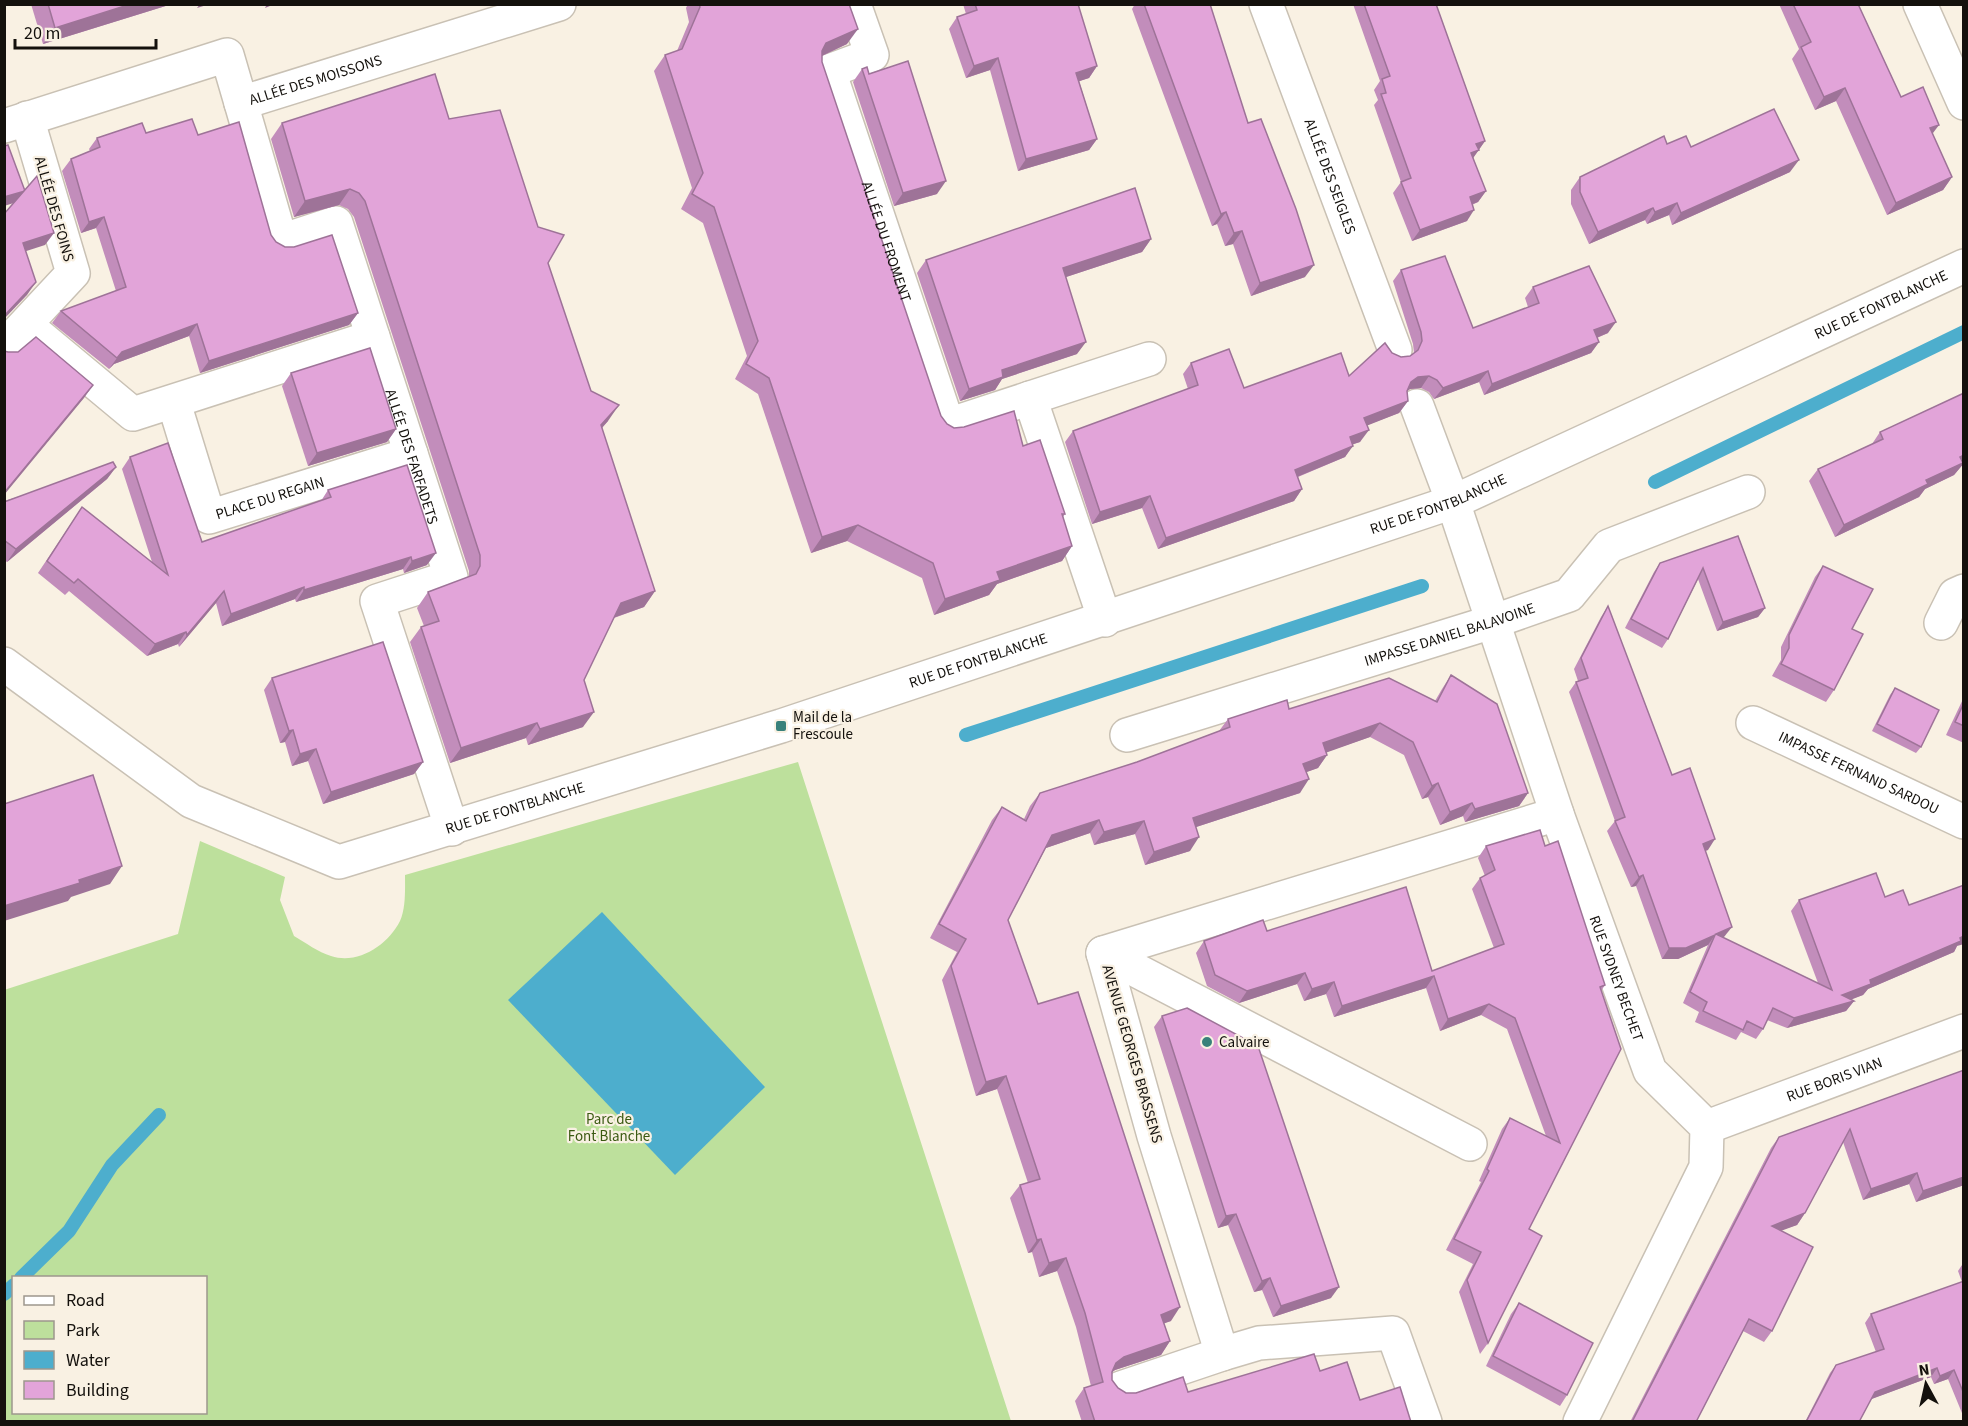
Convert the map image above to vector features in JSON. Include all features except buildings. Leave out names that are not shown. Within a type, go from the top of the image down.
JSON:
[{"type":"street","name":"ALLÉE DES MOISSONS","points":[[16,122],[227,55],[241,103],[558,4]]},
{"type":"street","name":"ALLÉE DU FROMENT","points":[[854,4],[872,55],[830,70],[948,425],[1149,359]]},
{"type":"street","name":"ALLÉE DES SEIGLES","points":[[1266,4],[1395,350]]},
{"type":"street","points":[[1920,4],[1964,103]]},
{"type":"street","name":"ALLÉE DES FARFADETS","points":[[241,103],[281,241],[336,223],[451,577],[377,601],[452,830]]},
{"type":"street","name":"ALLÉE DES FOINS","points":[[15,336],[72,273],[16,122]]},
{"type":"street","name":"RUE DE FONTBLANCHE","points":[[4,664],[191,801],[339,862],[452,830],[770,730],[1106,620],[1453,502],[1964,266]]},
{"type":"street","points":[[15,336],[133,414],[174,403],[373,337]]},
{"type":"street","points":[[1030,398],[1106,620]]},
{"type":"street","name":"PLACE DU REGAIN","points":[[174,403],[210,517],[411,454]]},
{"type":"street","points":[[1417,406],[1453,502]]},
{"type":"street","name":"IMPASSE DANIEL BALAVOINE","points":[[1127,735],[1492,622],[1569,595],[1609,546],[1748,492]]},
{"type":"street","name":"RUE SYDNEY BECHET","points":[[1453,502],[1557,814],[1650,1071],[1707,1127]]},
{"type":"street","points":[[1941,623],[1955,595],[1964,591]]},
{"type":"street","name":"IMPASSE FERNAND SARDOU","points":[[1753,723],[1964,822]]},
{"type":"street","name":"AVENUE GEORGES BRASSENS","points":[[1222,1354],[1154,1136],[1103,953],[1557,814]]},
{"type":"street","points":[[1103,953],[1470,1144]]},
{"type":"street","name":"RUE BORIS VIAN","points":[[1707,1127],[1964,1031]]},
{"type":"street","points":[[1580,1422],[1706,1167],[1707,1127]]},
{"type":"street","points":[[1121,1388],[1259,1343],[1393,1333],[1425,1422]]},
{"type":"green space","name":"Parc de Font Blanche","points":[[798,762],[1011,1421],[5,1421],[4,990],[178,934],[200,841],[285,877],[280,900],[294,936],[331,956],[351,958],[380,945],[395,930],[400,921],[405,898],[405,875]]},
{"type":"water","points":[[602,912],[765,1087],[675,1175],[508,1000]]},
{"type":"waterway","points":[[1655,482],[1964,332]]},
{"type":"waterway","points":[[966,735],[1422,586]]},
{"type":"waterway","points":[[23,1276],[69,1231],[112,1165],[159,1115]]},
{"type":"waterway","points":[[4,1294],[12,1287]]},
{"type":"place","name":"Mail de la Frescoule","points":[[781,726]]},
{"type":"place","name":"Calvaire","points":[[1207,1042]]}]
